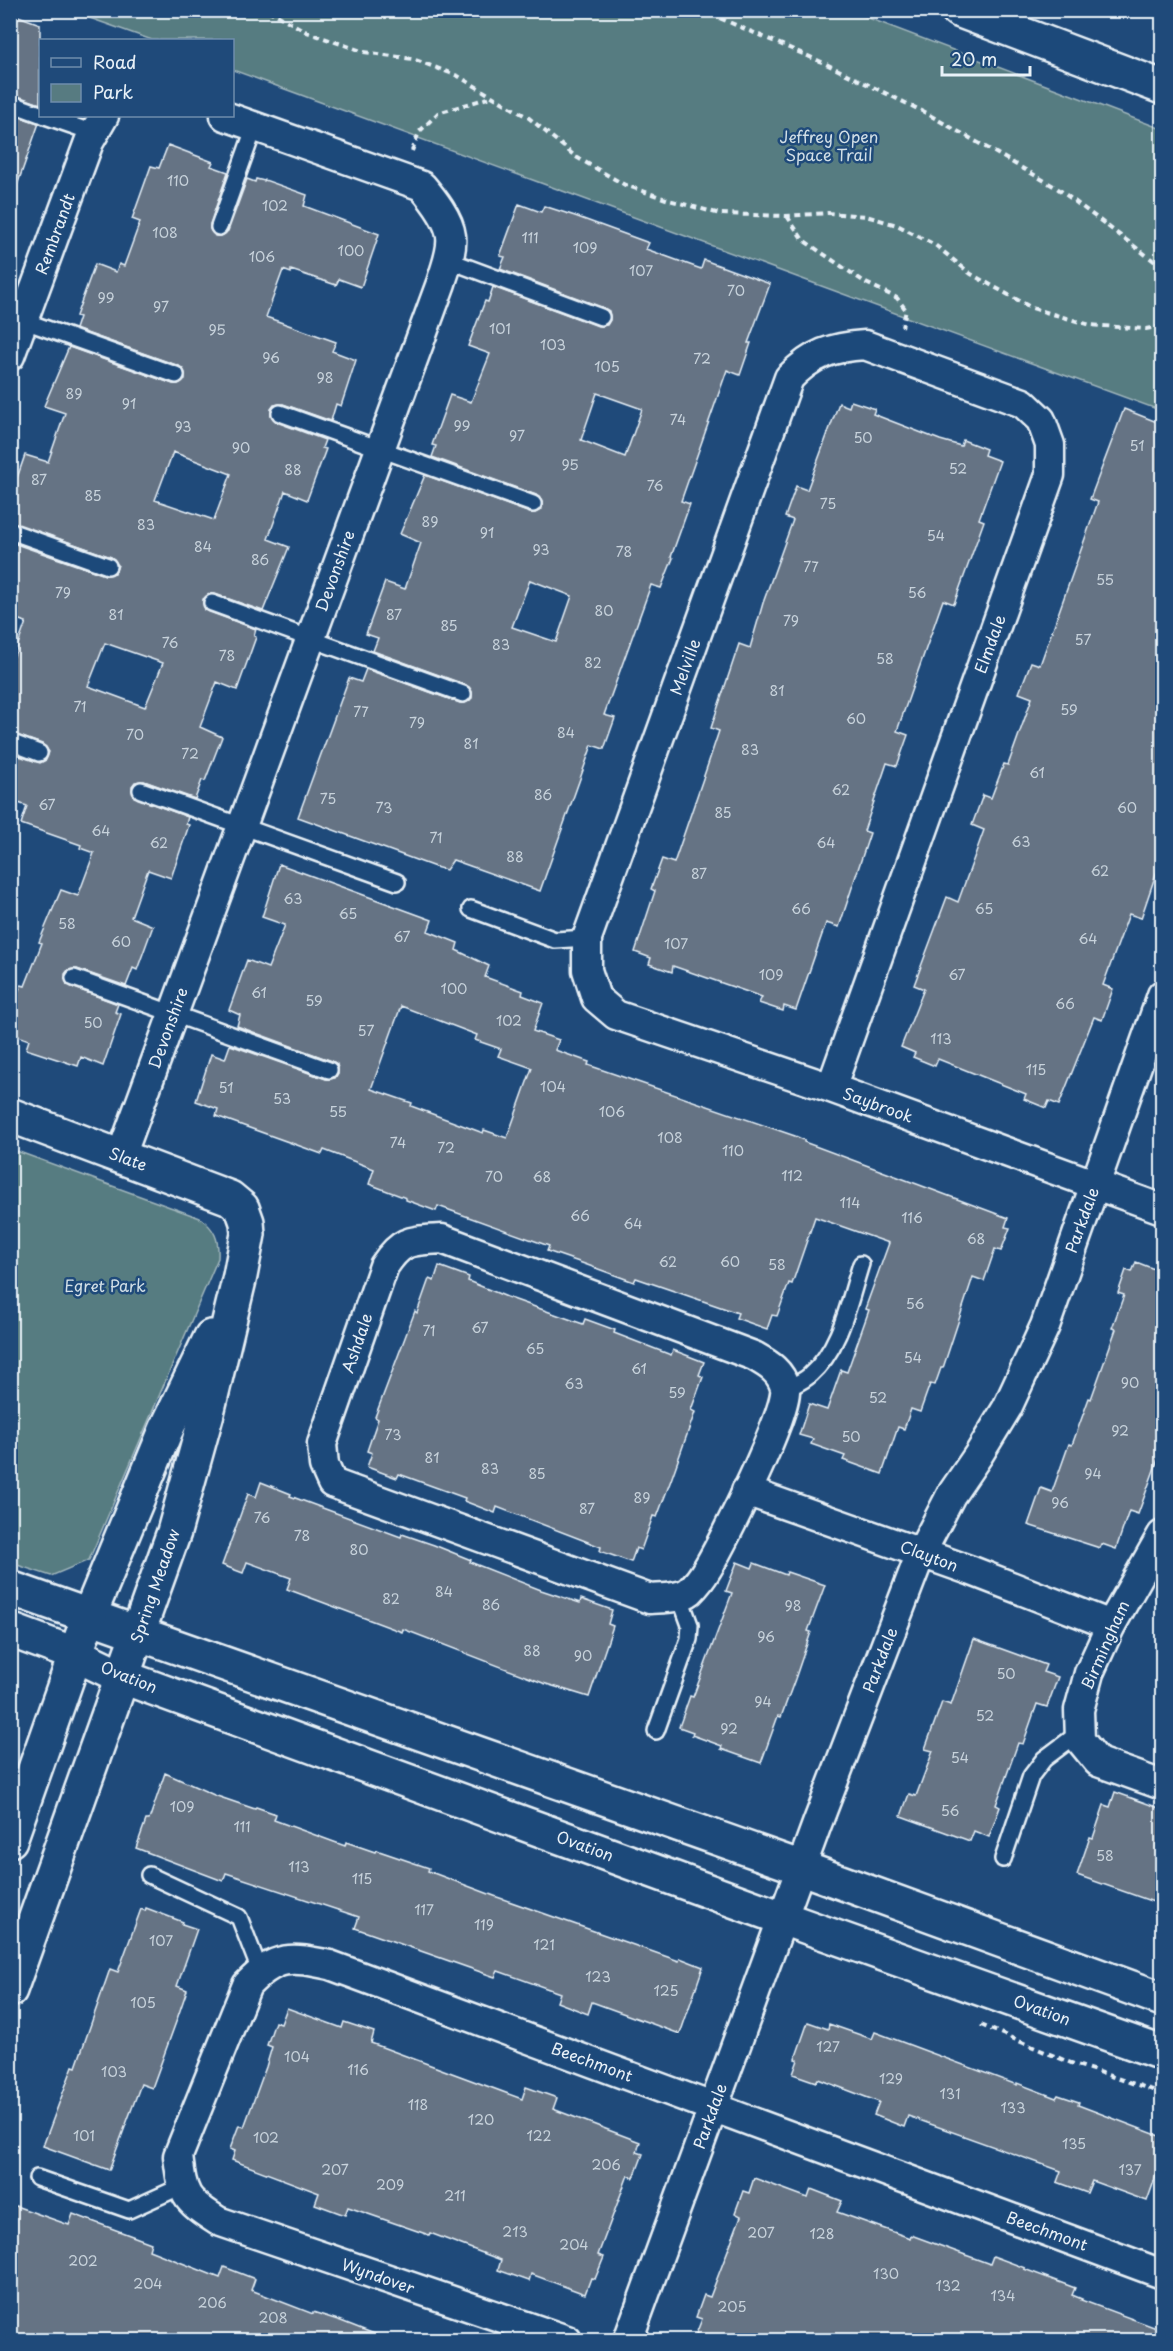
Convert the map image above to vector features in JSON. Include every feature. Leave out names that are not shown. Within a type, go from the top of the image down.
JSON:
[{"type":"street","points":[[958,10],[1162,87]]},
{"type":"street","name":"Devonshire","points":[[121,1156],[448,260],[451,236],[437,204],[422,186],[228,117]]},
{"type":"street","name":"Rembrandt","points":[[10,356],[17,318],[88,142],[99,124]]},
{"type":"street","name":"Elmdale","points":[[822,353],[842,346],[865,345],[1023,403],[1041,420],[1050,445],[1050,475],[831,1088]]},
{"type":"street","name":"Melville","points":[[596,998],[587,970],[587,938],[789,378],[804,362],[822,353]]},
{"type":"street","name":"Parkdale","points":[[628,2340],[782,1918],[921,1553],[951,1495],[996,1426],[1027,1369],[1045,1326],[1162,995]]},
{"type":"street","name":"Saybrook","points":[[596,998],[616,1016],[831,1088],[1162,1209]]},
{"type":"street","name":"Slate","points":[[10,1115],[211,1190],[230,1198],[242,1208]]},
{"type":"street","name":"Spring Meadow","points":[[10,1990],[174,1532],[207,1413],[240,1276],[248,1234],[242,1208]]},
{"type":"street","name":"Ashdale","points":[[679,1596],[650,1599],[332,1483],[324,1465],[322,1444],[384,1266],[397,1247],[418,1240],[442,1239],[754,1356],[776,1368],[786,1389]]},
{"type":"street","name":"Spring Meadow","points":[[10,1840],[89,1616],[166,1430],[240,1276]]},
{"type":"street","points":[[679,1596],[688,1592],[707,1570],[781,1416],[786,1389]]},
{"type":"street","name":"Clayton","points":[[746,1491],[921,1553],[1111,1625]]},
{"type":"street","name":"Birmingham","points":[[1080,1732],[1079,1710],[1089,1673],[1111,1625],[1162,1535]]},
{"type":"street","points":[[10,1588],[802,1868],[1162,1999]]},
{"type":"street","name":"Ovation","points":[[10,1630],[77,1655],[123,1677],[782,1918],[1162,2053]]},
{"type":"street","points":[[1080,1732],[1080,1740],[1098,1762],[1162,1785]]},
{"type":"street","name":"Beechmont","points":[[260,1971],[295,1958],[330,1965],[1162,2274]]},
{"type":"street","points":[[187,2195],[178,2156],[246,1984],[260,1971]]},
{"type":"street","name":"Wyndover","points":[[187,2195],[218,2221],[567,2340]]},
{"type":"lane","points":[[10,103],[39,114]]},
{"type":"lane","points":[[52,117],[99,124]]},
{"type":"lane","points":[[219,227],[255,126]]},
{"type":"lane","points":[[448,260],[602,317]]},
{"type":"lane","points":[[17,318],[176,375]]},
{"type":"lane","points":[[280,413],[534,504]]},
{"type":"lane","points":[[10,531],[108,566]]},
{"type":"lane","points":[[212,603],[463,694]]},
{"type":"lane","points":[[10,742],[39,753]]},
{"type":"lane","points":[[141,790],[397,882]]},
{"type":"lane","points":[[471,909],[555,940],[587,938]]},
{"type":"lane","points":[[74,978],[329,1070]]},
{"type":"lane","points":[[786,1389],[809,1376],[825,1359],[837,1336],[861,1264]]},
{"type":"lane","points":[[656,1731],[689,1639],[690,1625],[679,1596]]},
{"type":"lane","points":[[1003,1858],[1031,1776],[1044,1759],[1080,1732]]},
{"type":"lane","points":[[149,1875],[239,1917],[260,1971]]},
{"type":"lane","points":[[37,2178],[129,2210],[187,2195]]},
{"type":"path","points":[[268,10],[307,32],[364,52],[413,59],[447,72],[529,118],[576,157],[625,185],[720,214],[786,216],[828,213],[866,216],[897,225],[935,245],[971,274],[1032,308],[1090,325],[1146,329],[1162,327]]},
{"type":"path","points":[[701,10],[824,63],[926,113],[1057,188],[1162,267]]},
{"type":"path","points":[[402,179],[418,132],[438,113],[492,97]]},
{"type":"path","points":[[786,216],[803,240],[866,283],[897,298],[906,310],[895,356]]},
{"type":"green space","name":"Jeffrey Open Space Trail","points":[[70,11],[850,11],[1162,129],[1162,411],[234,70],[234,39],[149,39]]},
{"type":"green space","name":"Egret Park","points":[[11,1149],[200,1218],[213,1230],[218,1245],[218,1258],[89,1560],[51,1576],[11,1563]]},
{"type":"building","points":[[10,13],[40,24],[39,104],[10,94]]},
{"type":"building","points":[[10,114],[39,123],[14,194],[10,193]]},
{"type":"building","points":[[168,145],[213,162],[211,166],[228,172],[210,224],[210,229],[215,236],[221,236],[228,231],[247,179],[255,182],[256,179],[265,180],[307,195],[304,206],[379,234],[361,287],[339,279],[336,285],[291,270],[291,273],[283,270],[266,317],[336,342],[332,351],[356,360],[341,406],[336,404],[331,421],[283,404],[274,405],[271,409],[271,415],[276,422],[325,440],[322,448],[326,449],[307,500],[285,491],[268,539],[289,547],[263,611],[215,594],[210,594],[203,599],[205,610],[256,629],[254,636],[256,637],[237,690],[217,682],[200,727],[222,737],[205,781],[202,780],[195,799],[144,781],[135,782],[132,786],[134,797],[188,817],[186,824],[189,825],[171,878],[148,870],[131,917],[153,926],[137,970],[133,968],[126,986],[77,969],[68,970],[65,974],[67,985],[118,1004],[115,1012],[121,1014],[103,1066],[81,1057],[78,1066],[26,1049],[29,1040],[10,1033],[10,1011],[21,985],[25,986],[42,943],[39,942],[61,890],[78,896],[94,853],[80,848],[81,845],[21,824],[27,806],[10,800],[10,753],[40,763],[46,760],[49,752],[42,744],[10,733],[10,667],[26,622],[10,617],[10,542],[105,575],[115,573],[118,565],[111,557],[10,522],[10,498],[25,455],[48,462],[65,413],[44,406],[69,347],[173,384],[178,384],[185,379],[185,373],[179,366],[75,329],[79,317],[76,316],[95,264],[116,272],[119,264],[124,266],[140,222],[132,219],[151,166],[159,168]],"holes":[[[173,452],[231,474],[214,520],[155,500]],[[105,643],[163,663],[145,707],[88,686]]]},
{"type":"building","points":[[519,204],[541,212],[544,206],[649,243],[646,249],[701,269],[704,260],[770,284],[748,343],[751,343],[740,375],[727,370],[681,501],[690,504],[671,557],[673,558],[661,588],[651,585],[604,715],[615,718],[604,749],[592,745],[540,891],[453,860],[446,870],[435,867],[298,817],[349,678],[361,682],[366,669],[460,703],[465,703],[472,698],[472,692],[466,685],[373,651],[378,638],[366,634],[385,582],[405,589],[421,543],[400,534],[425,475],[530,513],[535,513],[542,508],[542,502],[536,495],[432,457],[436,446],[432,445],[450,395],[471,402],[490,354],[468,346],[485,301],[488,302],[493,287],[598,326],[607,325],[610,320],[609,311],[604,308],[500,269],[505,257],[500,256]],"holes":[[[597,393],[642,409],[625,457],[581,440]],[[530,580],[572,596],[556,642],[512,627]]]},
{"type":"building","points":[[851,401],[875,409],[873,414],[940,440],[961,446],[963,440],[986,449],[984,455],[1000,461],[979,519],[984,521],[954,604],[943,600],[897,731],[908,735],[897,766],[887,763],[864,831],[870,833],[839,927],[826,923],[796,1010],[784,1006],[783,1011],[759,1003],[762,997],[673,966],[672,972],[649,964],[651,958],[635,952],[655,891],[651,889],[662,859],[674,863],[708,764],[719,731],[711,728],[739,644],[750,648],[763,603],[793,520],[785,517],[796,486],[807,490],[839,403],[849,407]]},
{"type":"building","points":[[1124,409],[1162,424],[1162,856],[1141,918],[1129,914],[1103,985],[1113,989],[1102,1020],[1094,1017],[1059,1105],[1049,1101],[1046,1108],[1024,1099],[1026,1094],[938,1059],[935,1066],[913,1057],[915,1053],[901,1047],[924,989],[914,985],[947,897],[958,902],[984,830],[972,825],[983,795],[991,798],[1004,764],[1008,765],[1032,698],[1019,693],[1031,662],[1040,665],[1098,502],[1090,499]]},
{"type":"building","points":[[279,864],[432,920],[428,931],[458,943],[456,950],[489,966],[485,977],[523,991],[522,995],[543,1003],[533,1031],[559,1040],[555,1050],[589,1062],[588,1065],[795,1136],[804,1142],[1008,1218],[1005,1227],[1010,1228],[1001,1251],[995,1249],[984,1281],[973,1277],[943,1368],[941,1368],[935,1385],[930,1384],[920,1412],[911,1409],[904,1429],[898,1427],[882,1474],[843,1460],[845,1456],[811,1444],[813,1439],[799,1435],[809,1404],[827,1410],[841,1370],[847,1372],[869,1310],[865,1309],[889,1243],[815,1217],[792,1284],[789,1283],[777,1316],[772,1315],[767,1329],[736,1318],[738,1313],[636,1278],[634,1282],[547,1251],[549,1246],[438,1206],[436,1211],[406,1200],[406,1198],[369,1184],[374,1169],[324,1150],[322,1154],[216,1116],[218,1109],[196,1101],[211,1054],[225,1059],[230,1045],[326,1079],[335,1078],[338,1073],[337,1064],[332,1061],[237,1026],[240,1015],[229,1010],[247,960],[268,968],[285,925],[262,917]],"holes":[[[401,1006],[477,1035],[475,1040],[501,1049],[498,1056],[532,1068],[507,1138],[484,1130],[483,1133],[411,1106],[412,1103],[371,1089]]]},
{"type":"building","points":[[1136,1262],[1162,1272],[1162,1461],[1158,1459],[1138,1514],[1129,1511],[1116,1549],[1102,1544],[1100,1548],[1028,1525],[1041,1488],[1052,1492],[1069,1444],[1072,1445],[1089,1398],[1091,1399],[1116,1329],[1112,1328],[1124,1295],[1118,1293],[1126,1270],[1132,1272]]},
{"type":"building","points":[[439,1266],[469,1277],[468,1281],[507,1297],[583,1324],[585,1319],[671,1355],[673,1350],[704,1362],[699,1375],[703,1377],[691,1410],[695,1412],[671,1480],[657,1517],[653,1516],[641,1550],[636,1548],[631,1562],[600,1551],[601,1547],[497,1507],[495,1513],[464,1501],[465,1498],[399,1474],[397,1478],[367,1467],[372,1453],[367,1451],[378,1419],[375,1417],[415,1311],[417,1313],[429,1279],[434,1281]]},
{"type":"building","points":[[261,1482],[291,1494],[290,1496],[401,1537],[402,1534],[434,1545],[541,1590],[580,1603],[581,1599],[612,1610],[608,1624],[613,1626],[589,1697],[543,1683],[403,1629],[402,1632],[287,1589],[291,1578],[247,1562],[243,1573],[222,1565],[248,1494],[256,1497]]},
{"type":"building","points":[[737,1562],[752,1568],[754,1563],[786,1575],[787,1572],[825,1585],[808,1631],[811,1632],[795,1679],[781,1717],[778,1716],[761,1763],[721,1749],[722,1746],[692,1735],[693,1732],[679,1727],[690,1696],[693,1697],[732,1593],[726,1591]]},
{"type":"building","points":[[974,1639],[1046,1665],[1043,1672],[1058,1677],[1047,1707],[1037,1704],[1023,1744],[1018,1743],[996,1805],[1000,1807],[989,1837],[974,1831],[970,1841],[901,1816],[909,1794],[916,1796],[933,1751],[925,1749],[942,1702],[951,1705]]},
{"type":"building","points":[[165,1773],[214,1795],[276,1814],[274,1820],[345,1846],[346,1842],[375,1852],[376,1850],[429,1868],[428,1871],[497,1897],[679,1961],[680,1958],[703,1967],[680,2034],[592,2002],[588,2014],[557,2002],[560,1993],[498,1971],[495,1977],[355,1928],[359,1917],[226,1873],[223,1881],[136,1848],[146,1820],[149,1820]]},
{"type":"building","points":[[1115,1792],[1162,1809],[1162,1905],[1077,1875],[1104,1805],[1110,1807]]},
{"type":"building","points":[[146,1908],[197,1929],[177,1986],[187,1990],[152,2088],[141,2084],[109,2170],[43,2146],[73,2066],[76,2067],[110,1969],[118,1972],[141,1909],[145,1911]]},
{"type":"building","points":[[287,2008],[342,2028],[344,2022],[374,2032],[371,2043],[522,2099],[526,2087],[557,2098],[553,2109],[640,2142],[637,2152],[643,2154],[634,2178],[628,2175],[598,2255],[604,2257],[595,2279],[591,2278],[585,2294],[531,2274],[529,2281],[498,2270],[501,2260],[430,2233],[429,2235],[348,2207],[345,2215],[315,2204],[319,2193],[232,2160],[235,2151],[230,2149],[239,2125],[244,2127],[266,2067],[272,2047],[267,2045],[275,2022],[281,2024]]},
{"type":"building","points":[[808,2022],[828,2029],[829,2024],[872,2039],[875,2032],[1017,2085],[1017,2083],[1056,2098],[1058,2095],[1079,2102],[1078,2105],[1162,2137],[1162,2159],[1147,2201],[1092,2181],[1087,2193],[1057,2182],[1061,2171],[908,2116],[904,2127],[874,2115],[879,2102],[818,2079],[816,2082],[793,2074],[798,2060],[795,2059]]},
{"type":"building","points":[[754,2178],[808,2198],[811,2189],[842,2201],[837,2212],[910,2238],[911,2235],[990,2264],[993,2256],[1025,2268],[1075,2288],[1072,2295],[1081,2300],[1162,2330],[1162,2340],[713,2340],[696,2334],[702,2319],[696,2317],[704,2295],[710,2297],[741,2216],[735,2213],[743,2191],[749,2193]]},
{"type":"building","points":[[10,2204],[69,2225],[73,2214],[151,2243],[149,2250],[220,2278],[224,2267],[255,2279],[251,2290],[313,2314],[313,2312],[341,2321],[382,2337],[381,2340],[10,2340]]}]
